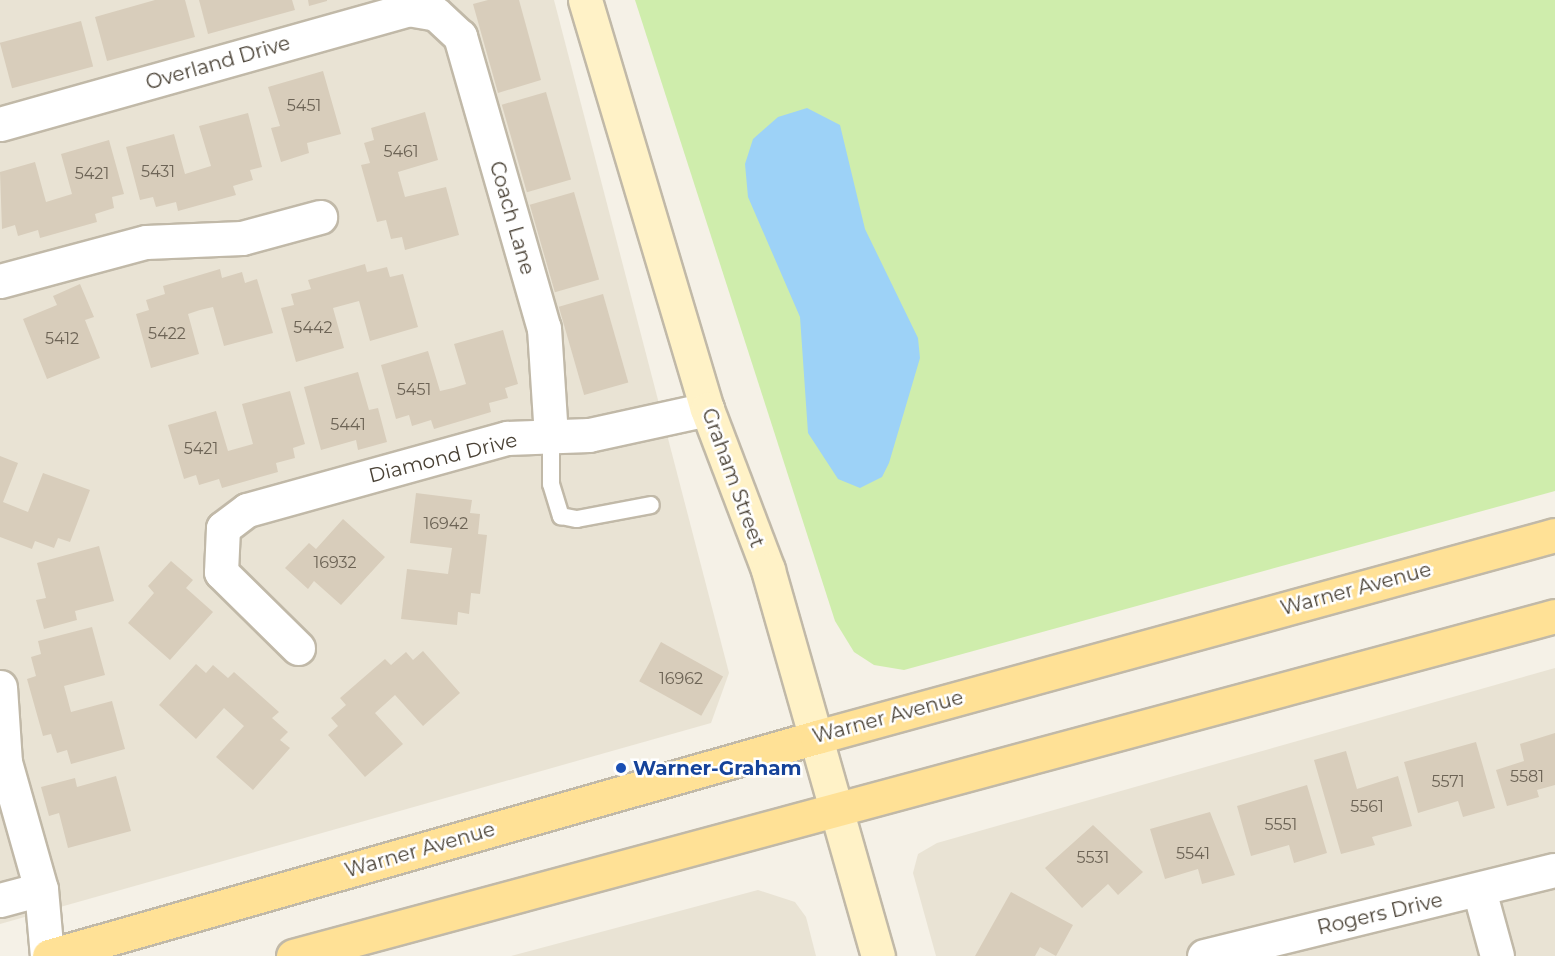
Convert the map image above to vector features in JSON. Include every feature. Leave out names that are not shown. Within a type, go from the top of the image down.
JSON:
[{"type":"main road","name":"Warner Avenue","points":[[48,956],[817,737],[1555,535]]},
{"type":"main road","points":[[293,956],[1555,616]]},
{"type":"street","name":"Graham Street","points":[[585,0],[707,409],[768,570],[878,956]]},
{"type":"street","name":"Overland Drive","points":[[0,124],[408,9],[436,14]]},
{"type":"street","name":"Coach Lane","points":[[436,14],[460,36],[544,328],[551,436]]},
{"type":"street","points":[[0,281],[146,242],[242,238],[320,217]]},
{"type":"street","name":"Diamond Drive","points":[[298,648],[220,572],[223,528],[247,510],[507,438],[589,435],[707,409]]},
{"type":"street","points":[[0,687],[5,762],[41,889],[48,956]]},
{"type":"street","name":"Rogers Drive","points":[[1204,956],[1555,870]]},
{"type":"street","points":[[0,900],[41,889]]},
{"type":"street","points":[[1479,890],[1497,956]]},
{"type":"lane","points":[[551,436],[551,484],[561,516],[577,519],[651,505]]},
{"type":"shaded area","points":[[0,0],[554,0],[729,673],[711,723],[0,924]]},
{"type":"shaded area","points":[[1555,668],[1555,956],[936,956],[913,873],[918,854],[937,843]]},
{"type":"shaded area","points":[[758,890],[795,902],[806,917],[816,956],[511,956]]},
{"type":"green space","points":[[635,0],[1555,0],[1555,491],[904,670],[874,665],[854,652],[835,621]]},
{"type":"water","points":[[807,108],[840,125],[865,229],[918,338],[920,358],[889,463],[882,477],[860,488],[838,479],[808,433],[800,317],[748,197],[745,164],[753,139],[778,117]]},
{"type":"building","points":[[155,0],[185,0],[195,37],[107,61],[95,17]]},
{"type":"building","points":[[199,0],[292,0],[295,10],[208,34]]},
{"type":"building","points":[[308,0],[327,0],[327,1],[309,6]]},
{"type":"building","points":[[488,0],[519,0],[541,80],[498,93],[473,4]]},
{"type":"building","points":[[81,21],[93,66],[12,88],[0,43]]},
{"type":"building","points":[[323,71],[341,134],[307,143],[309,153],[281,162],[271,128],[280,126],[268,87]]},
{"type":"building","points":[[546,92],[571,179],[527,192],[502,105]]},
{"type":"building","points":[[425,112],[438,160],[398,172],[405,197],[446,187],[459,235],[405,250],[402,237],[391,239],[386,220],[377,222],[361,165],[370,163],[364,143],[374,140],[371,128]]},
{"type":"building","points":[[248,113],[262,167],[250,170],[253,180],[233,186],[236,195],[178,211],[176,202],[156,207],[153,197],[140,200],[126,147],[174,134],[185,174],[211,166],[199,126]]},
{"type":"building","points":[[109,140],[124,194],[112,197],[114,208],[95,214],[97,222],[40,238],[38,230],[18,236],[15,225],[2,229],[0,172],[35,162],[46,202],[72,194],[61,154]]},
{"type":"building","points":[[574,192],[599,279],[555,292],[530,205]]},
{"type":"building","points":[[365,264],[367,272],[387,267],[390,277],[403,274],[418,327],[370,341],[359,301],[333,308],[344,348],[296,362],[281,308],[294,305],[291,294],[311,289],[308,280]]},
{"type":"building","points":[[220,269],[222,278],[242,272],[245,283],[257,279],[273,333],[224,346],[213,307],[200,310],[188,314],[199,354],[151,368],[136,314],[149,310],[146,300],[165,294],[163,286]]},
{"type":"building","points":[[80,284],[94,317],[85,320],[100,358],[47,379],[23,319],[57,305],[53,296]]},
{"type":"building","points":[[603,294],[628,382],[584,395],[559,307]]},
{"type":"building","points":[[503,330],[518,384],[505,388],[508,398],[489,403],[491,412],[434,429],[431,420],[412,426],[409,415],[396,419],[381,365],[428,351],[440,391],[453,388],[466,384],[454,344]]},
{"type":"building","points":[[358,372],[369,410],[378,408],[387,442],[358,450],[356,440],[321,450],[304,387]]},
{"type":"building","points":[[290,391],[305,444],[293,448],[295,458],[276,463],[278,472],[222,488],[219,479],[199,485],[196,475],[184,479],[168,425],[216,411],[228,451],[253,444],[242,404]]},
{"type":"building","points":[[0,456],[18,463],[3,502],[28,512],[43,473],[90,490],[70,542],[58,538],[54,548],[35,541],[32,549],[0,537]]},
{"type":"building","points":[[416,493],[472,500],[470,513],[480,514],[478,534],[487,535],[480,594],[471,593],[469,614],[458,612],[457,625],[401,619],[407,569],[448,574],[452,548],[410,543]]},
{"type":"building","points":[[343,519],[385,557],[341,605],[314,581],[308,589],[285,568],[309,543],[316,549]]},
{"type":"building","points":[[99,546],[114,601],[75,611],[77,620],[44,629],[36,600],[46,598],[37,563]]},
{"type":"building","points":[[171,561],[193,580],[186,588],[213,612],[170,660],[128,623],[154,593],[148,586]]},
{"type":"building","points":[[92,627],[105,675],[64,686],[71,712],[112,701],[125,749],[71,764],[67,750],[57,753],[51,734],[43,736],[27,679],[36,676],[31,657],[41,654],[38,641]]},
{"type":"building","points":[[661,642],[723,676],[701,716],[639,681]]},
{"type":"building","points":[[423,651],[460,693],[423,726],[395,695],[375,713],[403,744],[365,777],[328,735],[338,726],[331,718],[346,705],[340,698],[385,659],[391,665],[406,652],[413,660]]},
{"type":"building","points":[[196,664],[206,673],[213,665],[228,678],[234,672],[279,712],[272,718],[288,732],[280,740],[290,748],[253,790],[216,757],[244,726],[224,708],[196,739],[159,705]]},
{"type":"building","points":[[1555,733],[1555,785],[1537,790],[1539,797],[1507,806],[1496,770],[1524,761],[1520,744]]},
{"type":"building","points":[[1476,742],[1495,808],[1463,817],[1458,801],[1418,813],[1404,762]]},
{"type":"building","points":[[1346,751],[1357,789],[1398,776],[1412,826],[1372,837],[1375,845],[1341,854],[1314,760]]},
{"type":"building","points":[[116,776],[131,831],[68,848],[59,813],[49,816],[41,787],[75,778],[77,787]]},
{"type":"building","points":[[1307,785],[1327,853],[1294,863],[1289,845],[1251,856],[1237,806]]},
{"type":"building","points":[[1210,812],[1235,875],[1202,884],[1198,869],[1165,879],[1150,829]]},
{"type":"building","points":[[1093,825],[1143,872],[1118,895],[1108,884],[1082,908],[1045,868]]},
{"type":"building","points":[[1011,892],[1073,925],[1056,956],[1040,947],[1035,956],[975,956]]},
{"type":"place","name":"Warner-Graham","points":[[621,768]]}]
